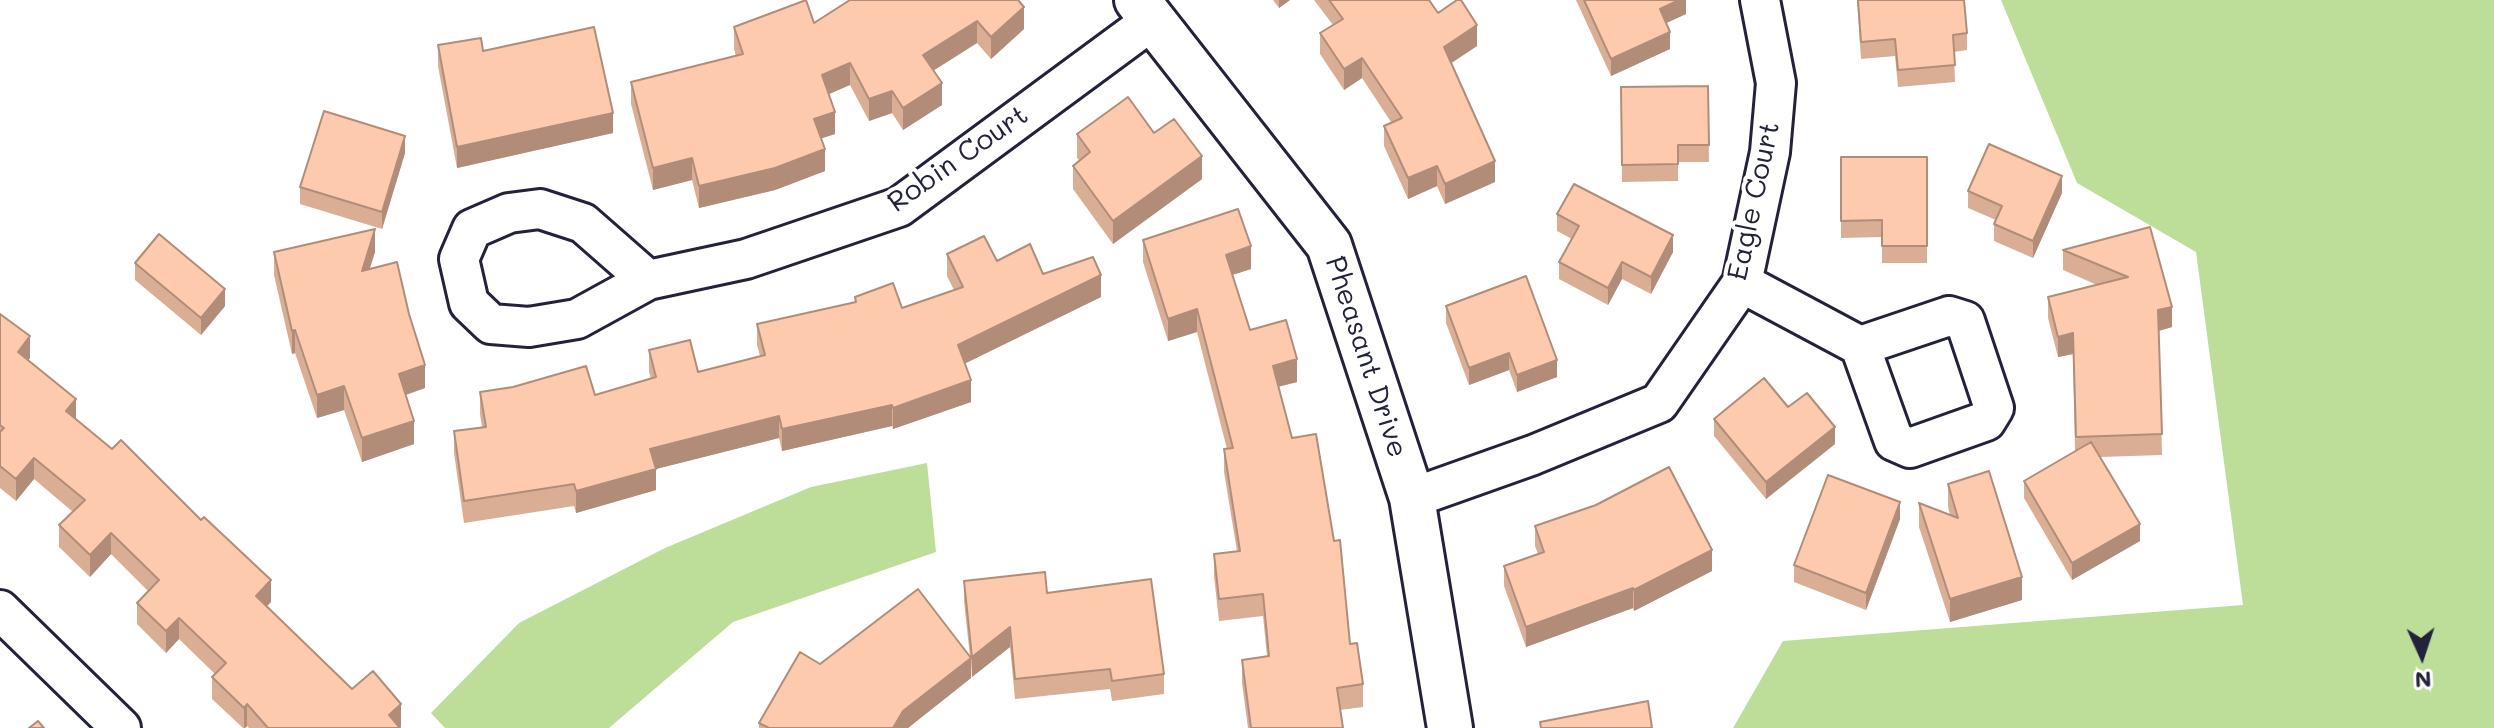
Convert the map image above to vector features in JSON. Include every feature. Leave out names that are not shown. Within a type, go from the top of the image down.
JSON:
[{"type":"street","name":"Eagle Court","points":[[1412,498],[1533,455],[1659,403],[1742,283],[1770,152],[1776,83],[1760,0]]},
{"type":"street","name":"Robin Court","points":[[648,280],[583,223],[540,209],[509,213],[472,229],[459,259],[469,303],[491,324],[529,327],[577,319],[648,280],[746,259],[899,207],[1146,10]]},
{"type":"street","name":"Pheasant Drive","points":[[1146,10],[1329,245],[1412,498],[1450,728]]},
{"type":"street","points":[[1742,283],[1860,346]]},
{"type":"street","points":[[0,610],[121,728]]},
{"type":"green space","points":[[2001,0],[2494,0],[2494,728],[1733,728],[1783,641],[2243,605],[2196,252],[2077,183]]},
{"type":"green space","points":[[927,463],[936,552],[733,622],[609,728],[445,728],[431,713],[519,623],[665,548],[811,487]]},
{"type":"building","points":[[806,0],[814,23],[850,0],[1018,0],[1024,7],[991,37],[977,21],[923,55],[942,83],[903,108],[892,91],[869,99],[850,63],[822,75],[835,112],[814,119],[825,149],[775,168],[699,186],[692,158],[653,168],[631,82],[743,54],[734,27]]},
{"type":"building","points":[[1329,0],[1429,0],[1438,13],[1461,0],[1477,25],[1444,47],[1495,161],[1445,184],[1437,166],[1408,178],[1384,126],[1402,118],[1362,58],[1344,69],[1320,33],[1343,19]]},
{"type":"building","points":[[1584,0],[1679,0],[1660,9],[1670,32],[1611,59]]},
{"type":"building","points":[[1858,0],[1964,0],[1967,33],[1953,35],[1955,65],[1898,70],[1895,39],[1861,42]]},
{"type":"building","points":[[594,27],[613,113],[457,147],[438,45],[481,38],[483,51]]},
{"type":"building","points":[[1708,86],[1709,145],[1678,145],[1678,164],[1622,165],[1621,87]]},
{"type":"building","points":[[1128,97],[1154,133],[1174,119],[1202,156],[1113,221],[1073,166],[1090,152],[1077,134]]},
{"type":"building","points":[[324,111],[405,136],[382,212],[300,187]]},
{"type":"building","points":[[1989,144],[2062,176],[2033,241],[1994,224],[2002,206],[1968,191]]},
{"type":"building","points":[[1841,157],[1927,157],[1927,246],[1882,246],[1882,220],[1841,221]]},
{"type":"building","points":[[1574,184],[1673,235],[1651,277],[1622,262],[1608,288],[1559,262],[1579,226],[1557,214]]},
{"type":"building","points":[[1238,209],[1251,246],[1226,255],[1250,330],[1286,320],[1297,359],[1273,366],[1292,438],[1316,434],[1334,541],[1340,540],[1350,644],[1357,643],[1363,684],[1337,688],[1343,728],[1251,728],[1242,660],[1269,656],[1263,594],[1219,599],[1214,554],[1240,551],[1224,449],[1233,448],[1197,309],[1168,319],[1143,240]]},
{"type":"building","points":[[2150,227],[2172,307],[2158,310],[2162,434],[2076,437],[2073,333],[2058,337],[2048,297],[2128,277],[2063,250]]},
{"type":"building","points":[[375,229],[362,271],[397,262],[425,365],[399,374],[414,421],[362,438],[344,386],[317,395],[295,330],[292,331],[274,252]]},
{"type":"building","points":[[159,234],[225,289],[201,318],[135,263]]},
{"type":"building","points":[[984,236],[997,261],[1030,244],[1043,274],[1093,257],[1101,275],[958,345],[971,380],[893,408],[892,405],[782,429],[779,416],[650,449],[656,469],[576,491],[574,484],[464,501],[454,431],[486,427],[480,392],[513,387],[586,366],[595,395],[656,377],[649,350],[690,340],[698,372],[765,355],[757,324],[856,302],[855,297],[893,283],[902,308],[963,287],[947,254]]},
{"type":"building","points":[[1526,276],[1557,360],[1517,375],[1509,353],[1469,368],[1446,306]]},
{"type":"building","points":[[0,314],[30,336],[18,352],[76,399],[66,411],[112,449],[121,440],[201,520],[204,517],[271,580],[256,596],[352,689],[373,671],[401,704],[389,715],[400,728],[268,728],[247,704],[244,708],[212,677],[226,663],[179,618],[166,631],[137,603],[159,580],[111,533],[90,555],[59,525],[85,500],[34,458],[16,479],[0,466],[0,432],[4,428],[0,425]]},
{"type":"building","points":[[1764,378],[1788,407],[1807,393],[1835,427],[1766,482],[1714,419]]},
{"type":"building","points":[[2091,442],[2140,524],[2072,563],[2024,481]]},
{"type":"building","points":[[1669,467],[1712,550],[1634,590],[1526,627],[1504,566],[1544,552],[1535,526],[1596,505]]},
{"type":"building","points":[[1989,471],[2022,577],[1950,599],[1919,503],[1958,518],[1948,484]]},
{"type":"building","points":[[1828,475],[1900,502],[1866,593],[1794,565]]},
{"type":"building","points":[[1045,572],[1047,593],[1151,579],[1164,674],[1112,681],[1110,669],[1015,679],[1010,627],[972,657],[964,581]]},
{"type":"building","points":[[918,589],[971,658],[903,711],[893,728],[769,728],[759,723],[800,652],[820,664]]},
{"type":"building","points":[[1648,701],[1652,728],[1541,728],[1540,722]]},
{"type":"building","points":[[38,721],[44,728],[29,728]]}]
